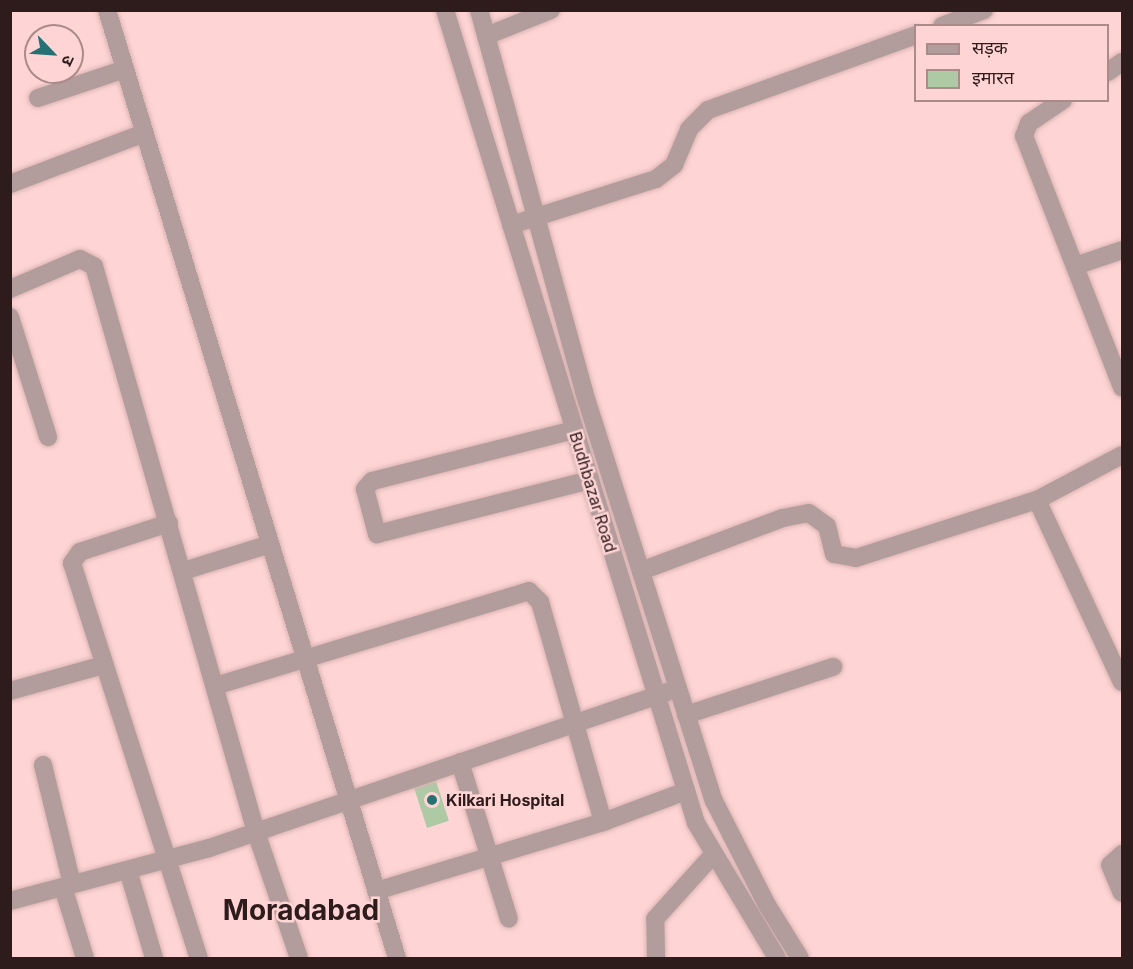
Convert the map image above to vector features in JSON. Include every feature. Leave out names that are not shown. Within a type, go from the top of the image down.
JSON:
[{"type":"street","points":[[107,10],[347,801],[397,958]]},
{"type":"street","name":"Budhbazar Road","points":[[445,10],[692,812],[712,856],[777,958]]},
{"type":"street","points":[[451,29],[551,10]]},
{"type":"street","points":[[947,24],[984,10]]},
{"type":"street","name":"Budhbazar Road","points":[[482,22],[584,392],[714,801],[767,906],[800,958]]},
{"type":"street","points":[[511,225],[538,219],[666,173],[689,129],[708,110],[914,35]]},
{"type":"street","points":[[1109,71],[1122,62]]},
{"type":"street","points":[[38,98],[125,69]]},
{"type":"street","points":[[1060,102],[1029,123],[1024,136],[1078,265],[1122,388]]},
{"type":"street","points":[[10,184],[144,133]]},
{"type":"street","points":[[1078,265],[1122,250]]},
{"type":"street","points":[[10,289],[80,259],[91,260],[169,523],[256,832],[299,958]]},
{"type":"street","points":[[10,317],[48,436]]},
{"type":"street","points":[[574,430],[372,481],[365,489],[376,534],[590,480]]},
{"type":"street","points":[[624,593],[643,579],[783,518],[809,513],[827,526],[834,554],[844,559],[1037,500],[1122,455]]},
{"type":"street","points":[[1037,500],[1122,682]]},
{"type":"street","points":[[169,523],[74,556],[104,665],[165,859],[199,958]]},
{"type":"street","points":[[183,572],[270,544]]},
{"type":"street","points":[[215,686],[529,591],[540,602],[571,723],[603,822]]},
{"type":"street","points":[[10,691],[104,665]]},
{"type":"street","points":[[686,716],[833,667]]},
{"type":"street","points":[[10,902],[256,832],[677,688]]},
{"type":"street","points":[[460,762],[509,919]]},
{"type":"street","points":[[43,765],[85,958]]},
{"type":"street","points":[[376,891],[603,822],[686,791]]},
{"type":"street","points":[[692,812],[714,801]]},
{"type":"street","points":[[1122,854],[1110,865],[1122,892]]},
{"type":"street","points":[[656,958],[655,919],[712,856]]},
{"type":"street","points":[[128,870],[154,958]]},
{"type":"building","points":[[435,778],[449,821],[427,828],[413,785]]},
{"type":"place","name":"Kilkari Hospital","points":[[432,800]]},
{"type":"district","name":"Moradabad","points":[[301,910]]}]
